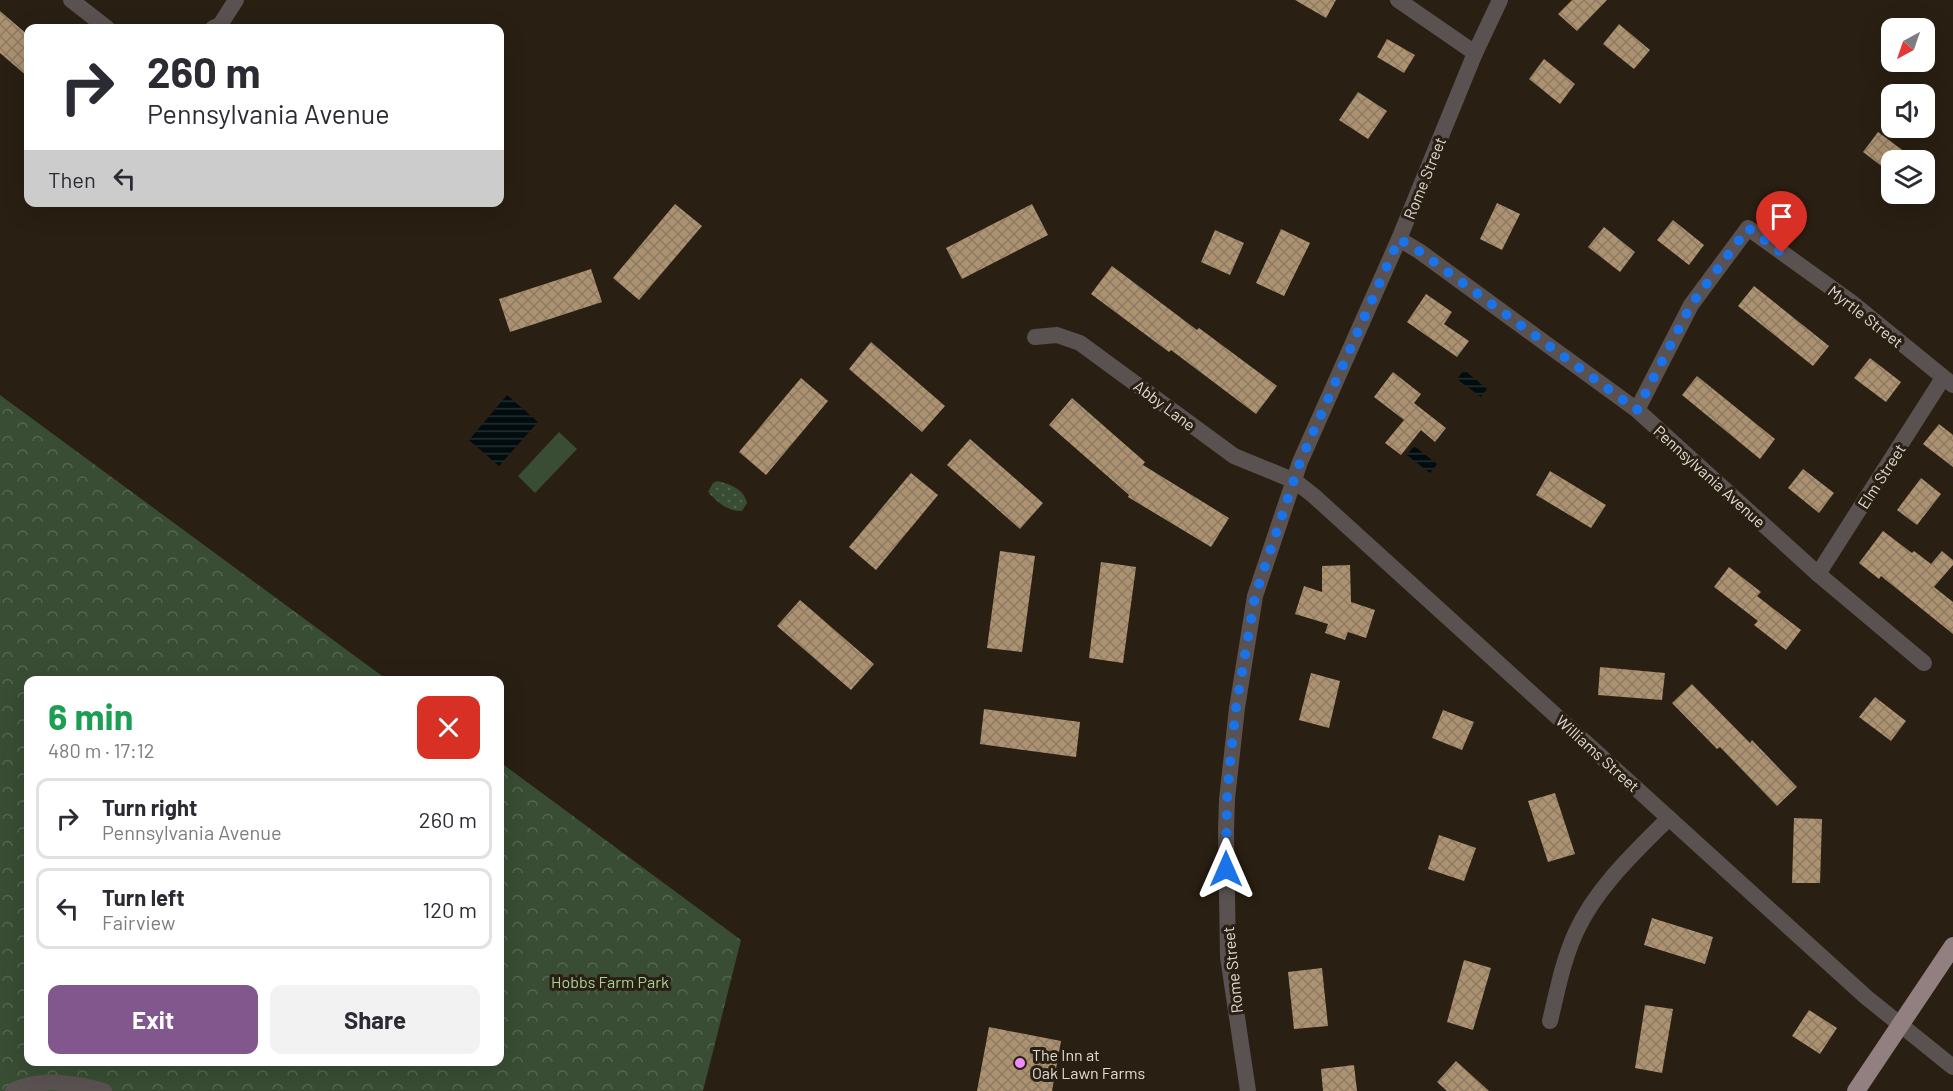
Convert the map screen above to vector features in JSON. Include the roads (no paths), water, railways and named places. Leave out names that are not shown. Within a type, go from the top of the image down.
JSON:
[{"type":"main road","points":[[1856,1091],[1953,946]]},
{"type":"street","points":[[71,0],[102,24]]},
{"type":"street","points":[[221,24],[236,0]]},
{"type":"street","points":[[1398,0],[1475,53]]},
{"type":"street","name":"Rome Street","points":[[1248,1091],[1228,957],[1227,800],[1236,708],[1255,596],[1300,462],[1399,239],[1475,53],[1500,0]]},
{"type":"street","name":"Myrtle Street","points":[[1637,410],[1691,305],[1748,228],[1851,302],[1948,381]]},
{"type":"street","name":"Pennsylvania Avenue","points":[[1399,239],[1419,251],[1637,410],[1818,574],[1924,663]]},
{"type":"street","name":"Abby Lane","points":[[1035,338],[1057,335],[1080,343],[1234,456],[1294,481]]},
{"type":"street","name":"Elm Street","points":[[1818,574],[1948,381]]},
{"type":"street","name":"Williams Street","points":[[1294,481],[1314,496],[1900,1026],[1953,1067]]},
{"type":"street","points":[[1550,1021],[1567,955],[1588,909],[1629,859],[1669,818]]},
{"type":"street","points":[[13,1091],[52,1081],[104,1091]]},
{"type":"place","name":"The Inn at Oak Lawn Farms","points":[[1020,1063]]},
{"type":"park label","name":"Hobbs Farm Park","points":[[610,981]]}]
